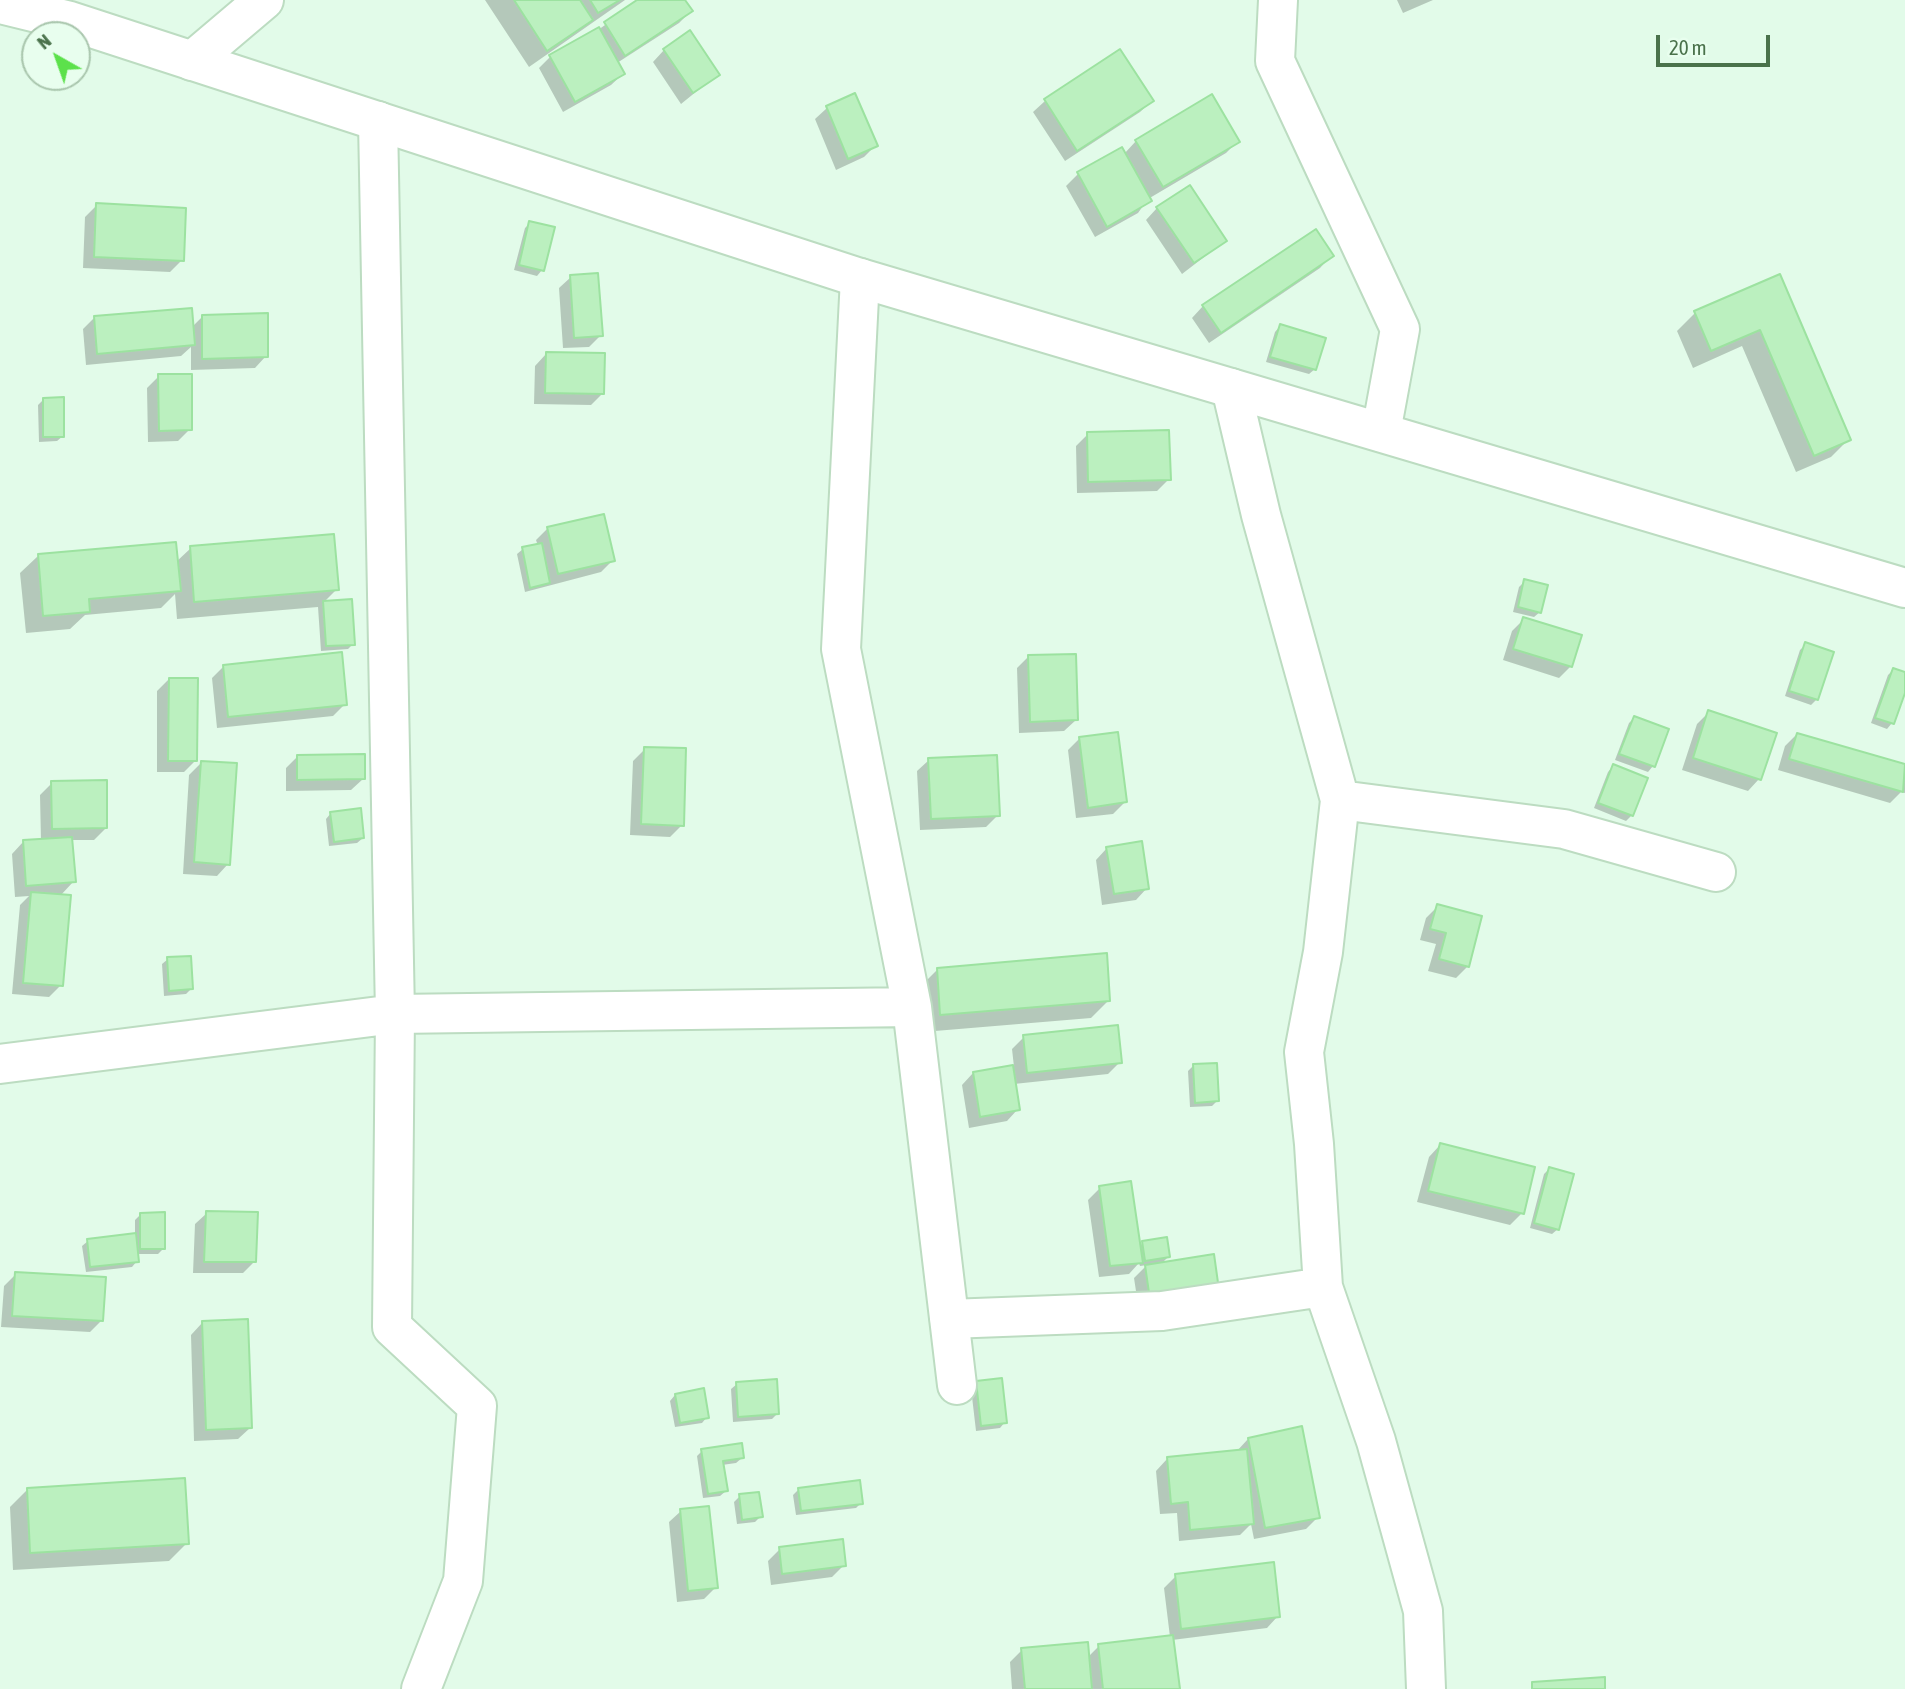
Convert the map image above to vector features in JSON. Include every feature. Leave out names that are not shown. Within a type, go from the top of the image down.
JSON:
[{"type":"street","points":[[192,61],[264,0]]},
{"type":"street","points":[[1278,0],[1275,61],[1400,329],[1381,432]]},
{"type":"street","points":[[0,4],[69,11],[192,61],[860,278],[1905,588]]},
{"type":"street","points":[[378,121],[395,1014],[392,1327],[477,1406],[463,1581],[421,1689]]},
{"type":"street","points":[[860,278],[841,649],[912,1007],[957,1385]]},
{"type":"street","points":[[1231,388],[1261,515],[1340,800],[1323,952],[1304,1052],[1314,1144],[1322,1287],[1376,1441],[1423,1611],[1426,1689]]},
{"type":"street","points":[[1340,800],[1564,829],[1716,872]]},
{"type":"street","points":[[0,1063],[395,1014],[912,1007]]},
{"type":"street","points":[[949,1320],[1163,1311],[1322,1287]]},
{"type":"building","points":[[514,0],[580,0],[593,20],[547,51]]},
{"type":"building","points":[[590,0],[620,0],[598,13]]},
{"type":"building","points":[[637,0],[685,0],[693,11],[625,56],[604,22]]},
{"type":"building","points":[[599,27],[625,74],[575,102],[549,55]]},
{"type":"building","points":[[690,30],[720,75],[693,93],[663,49]]},
{"type":"building","points":[[1120,49],[1154,101],[1077,151],[1044,99]]},
{"type":"building","points":[[855,93],[878,146],[848,159],[826,106]]},
{"type":"building","points":[[1212,94],[1240,142],[1163,187],[1135,140]]},
{"type":"building","points":[[1122,147],[1152,201],[1107,227],[1077,172]]},
{"type":"building","points":[[1190,185],[1227,241],[1194,263],[1156,207]]},
{"type":"building","points":[[96,203],[186,208],[184,261],[94,257]]},
{"type":"building","points":[[529,221],[555,227],[544,271],[519,265]]},
{"type":"building","points":[[1316,229],[1334,256],[1221,333],[1202,305]]},
{"type":"building","points":[[598,273],[603,336],[574,338],[570,275]]},
{"type":"building","points":[[1780,274],[1851,440],[1814,456],[1760,330],[1711,351],[1694,311]]},
{"type":"building","points":[[192,308],[195,345],[97,354],[94,316]]},
{"type":"building","points":[[268,313],[268,357],[202,359],[202,315]]},
{"type":"building","points":[[1280,324],[1326,338],[1316,370],[1270,357]]},
{"type":"building","points":[[546,352],[605,353],[604,394],[545,393]]},
{"type":"building","points":[[158,374],[192,374],[192,430],[159,431]]},
{"type":"building","points":[[64,397],[64,437],[43,437],[43,398]]},
{"type":"building","points":[[1169,430],[1171,480],[1088,482],[1087,432]]},
{"type":"building","points":[[604,514],[615,561],[558,574],[547,527]]},
{"type":"building","points":[[334,534],[339,590],[194,602],[190,546]]},
{"type":"building","points":[[176,542],[181,591],[89,599],[90,612],[43,616],[38,554]]},
{"type":"building","points":[[542,543],[550,583],[530,588],[522,547]]},
{"type":"building","points":[[1524,579],[1548,585],[1541,613],[1518,607]]},
{"type":"building","points":[[352,599],[355,645],[326,646],[323,601]]},
{"type":"building","points":[[1523,617],[1582,635],[1572,667],[1513,649]]},
{"type":"building","points":[[1805,642],[1834,652],[1818,700],[1789,691]]},
{"type":"building","points":[[342,652],[347,705],[228,717],[223,665]]},
{"type":"building","points":[[1076,654],[1078,720],[1030,722],[1028,655]]},
{"type":"building","points":[[1893,668],[1905,672],[1905,693],[1894,724],[1875,718]]},
{"type":"building","points":[[169,678],[198,678],[197,761],[168,761]]},
{"type":"building","points":[[1708,710],[1777,733],[1761,780],[1693,758]]},
{"type":"building","points":[[1634,716],[1669,729],[1655,767],[1619,754]]},
{"type":"building","points":[[1118,732],[1127,802],[1088,808],[1079,737]]},
{"type":"building","points":[[1797,733],[1905,764],[1903,792],[1789,759]]},
{"type":"building","points":[[644,747],[686,748],[684,826],[641,824]]},
{"type":"building","points":[[365,754],[365,779],[297,780],[297,755]]},
{"type":"building","points":[[997,755],[1000,816],[931,819],[928,758]]},
{"type":"building","points":[[201,761],[237,763],[230,865],[194,862]]},
{"type":"building","points":[[1613,764],[1648,778],[1633,816],[1598,803]]},
{"type":"building","points":[[107,780],[107,828],[52,829],[51,781]]},
{"type":"building","points":[[361,808],[364,838],[334,842],[330,812]]},
{"type":"building","points":[[72,837],[76,882],[26,886],[23,840]]},
{"type":"building","points":[[1142,841],[1149,889],[1114,894],[1106,847]]},
{"type":"building","points":[[31,892],[71,895],[63,986],[23,983]]},
{"type":"building","points":[[1437,904],[1482,916],[1469,967],[1439,959],[1446,933],[1430,929]]},
{"type":"building","points":[[1107,953],[1110,1001],[940,1015],[937,968]]},
{"type":"building","points":[[191,956],[193,989],[169,991],[167,957]]},
{"type":"building","points":[[1118,1025],[1122,1063],[1027,1073],[1023,1035]]},
{"type":"building","points":[[1217,1063],[1219,1101],[1195,1103],[1193,1064]]},
{"type":"building","points":[[1013,1065],[1020,1110],[980,1117],[973,1072]]},
{"type":"building","points":[[1440,1143],[1535,1167],[1524,1214],[1428,1191]]},
{"type":"building","points":[[1549,1167],[1574,1174],[1559,1230],[1534,1223]]},
{"type":"building","points":[[1131,1181],[1143,1263],[1110,1266],[1099,1186]]},
{"type":"building","points":[[206,1211],[258,1212],[256,1262],[204,1262]]},
{"type":"building","points":[[165,1212],[165,1249],[140,1249],[140,1213]]},
{"type":"building","points":[[136,1233],[139,1262],[90,1267],[87,1239]]},
{"type":"building","points":[[1167,1237],[1170,1257],[1145,1261],[1142,1241]]},
{"type":"building","points":[[1214,1254],[1219,1290],[1150,1300],[1145,1265]]},
{"type":"building","points":[[15,1272],[106,1277],[103,1321],[12,1316]]},
{"type":"building","points":[[248,1319],[252,1428],[206,1430],[202,1321]]},
{"type":"building","points":[[1002,1378],[1007,1423],[981,1426],[976,1381]]},
{"type":"building","points":[[777,1379],[779,1414],[738,1417],[736,1382]]},
{"type":"building","points":[[704,1388],[709,1418],[680,1423],[675,1394]]},
{"type":"building","points":[[1302,1426],[1320,1518],[1265,1528],[1248,1438]]},
{"type":"building","points":[[742,1443],[744,1458],[723,1461],[728,1491],[708,1494],[701,1449]]},
{"type":"building","points":[[1247,1449],[1254,1524],[1190,1530],[1188,1502],[1171,1504],[1167,1457]]},
{"type":"building","points":[[185,1478],[189,1544],[30,1553],[27,1488]]},
{"type":"building","points":[[860,1480],[863,1504],[801,1511],[798,1488]]},
{"type":"building","points":[[759,1492],[763,1517],[742,1520],[739,1494]]},
{"type":"building","points":[[709,1506],[718,1588],[688,1591],[680,1509]]},
{"type":"building","points":[[843,1539],[846,1566],[782,1574],[779,1547]]},
{"type":"building","points":[[1274,1562],[1280,1617],[1181,1629],[1175,1574]]},
{"type":"building","points":[[1173,1635],[1180,1689],[1103,1689],[1098,1644]]},
{"type":"building","points":[[1088,1642],[1092,1689],[1025,1689],[1021,1648]]},
{"type":"building","points":[[1605,1677],[1605,1689],[1532,1689],[1532,1682]]}]
